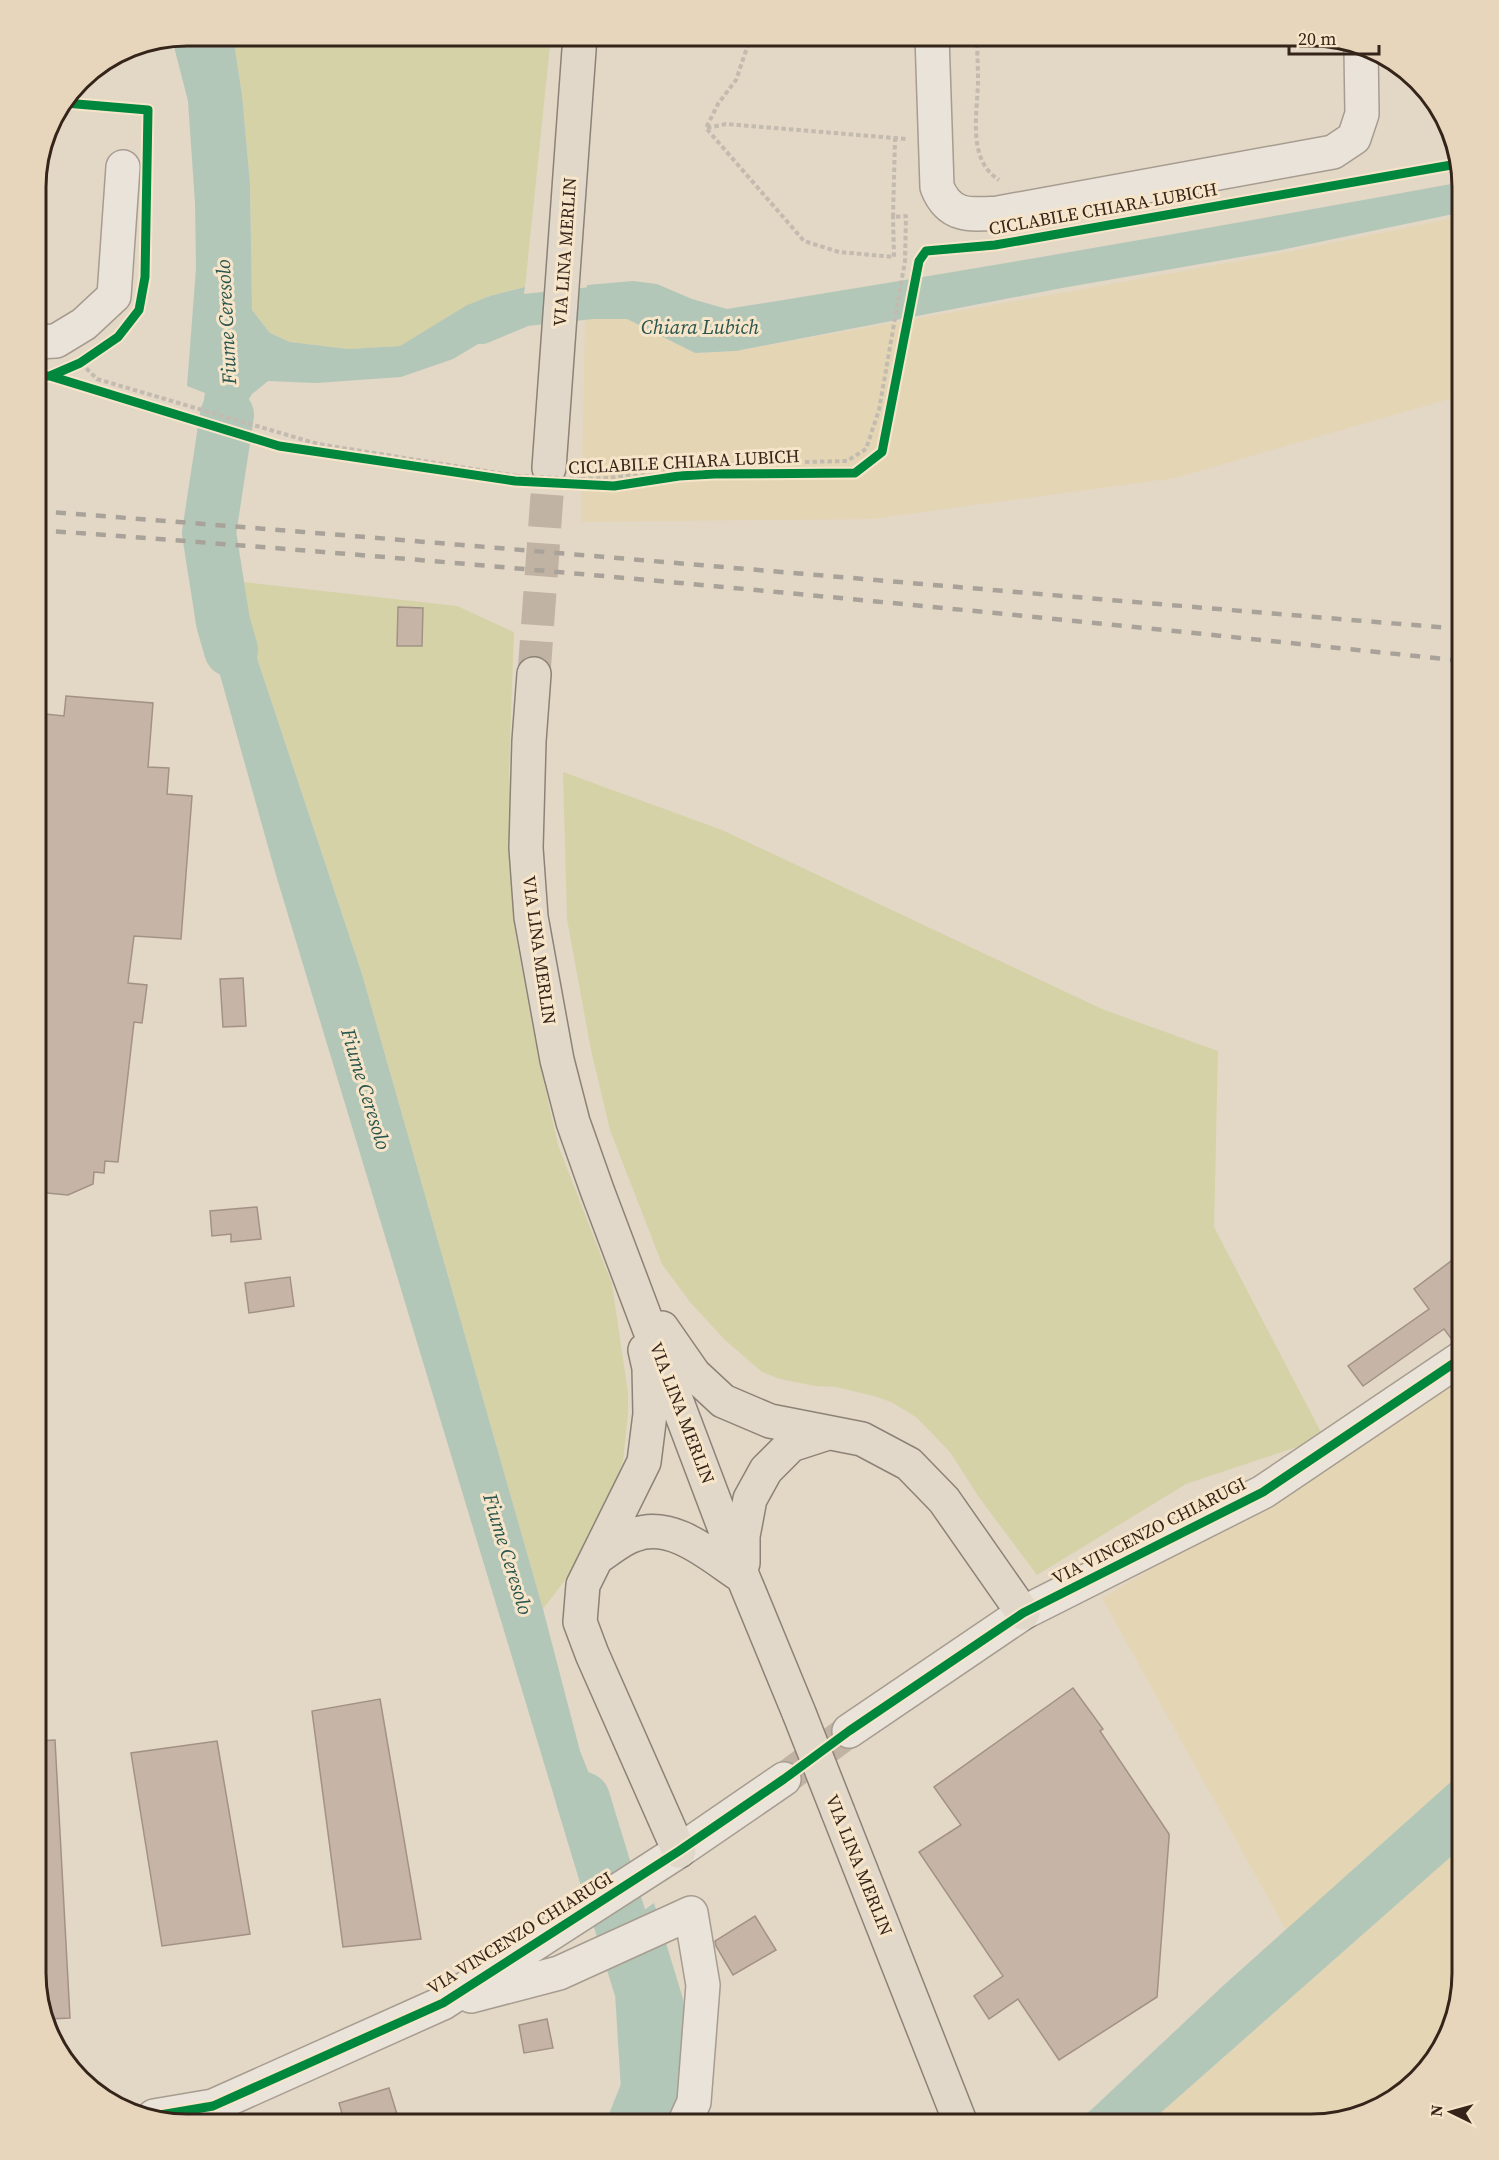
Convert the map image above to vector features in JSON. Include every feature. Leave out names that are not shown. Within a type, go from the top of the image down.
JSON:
[{"type":"main road","name":"VIA LINA MERLIN","points":[[549,468],[579,47]]},
{"type":"main road","name":"VIA LINA MERLIN","points":[[534,674],[529,741],[526,848],[532,928],[554,1048],[573,1122],[743,1577],[957,2114]]},
{"type":"main road","points":[[632,1284],[694,1374],[723,1401],[770,1422],[862,1439],[909,1464],[944,1500],[1023,1613]]},
{"type":"main road","points":[[632,1284],[649,1368],[650,1414],[644,1462],[584,1585],[580,1622],[679,1851]]},
{"type":"main road","points":[[743,1577],[743,1536],[750,1499],[766,1470],[791,1445],[828,1433]]},
{"type":"main road","points":[[598,1557],[633,1535],[659,1530],[680,1537],[743,1577]]},
{"type":"street","points":[[932,47],[937,187],[948,205],[956,211],[974,215],[998,213],[1333,152],[1354,138],[1362,114],[1361,56]]},
{"type":"street","points":[[47,341],[56,340],[84,324],[114,296],[123,167]]},
{"type":"street","name":"VIA VINCENZO CHIARUGI","points":[[849,1731],[1023,1613],[1263,1492],[1452,1364]]},
{"type":"street","name":"VIA VINCENZO CHIARUGI","points":[[174,2113],[213,2106],[443,2003],[679,1851],[784,1779]]},
{"type":"street","points":[[443,2003],[558,1973],[691,1913],[703,1985],[694,2102],[689,2113]]},
{"type":"path","points":[[706,129],[718,104],[736,80],[747,47]]},
{"type":"path","points":[[977,47],[975,136],[989,174],[1006,184]]},
{"type":"path","points":[[726,124],[895,139],[894,257],[839,252],[804,241],[706,129],[726,124]]},
{"type":"path","points":[[582,482],[677,467],[847,461],[866,449],[879,410],[905,261],[906,216],[893,217]]},
{"type":"path","points":[[70,367],[89,356]]},
{"type":"path","points":[[80,363],[97,379],[318,444],[516,479]]},
{"type":"path","points":[[91,388],[101,391]]},
{"type":"shaded area","points":[[235,47],[550,47],[525,287],[467,305],[401,346],[348,349],[290,342],[270,333],[252,310],[250,183],[242,95]]},
{"type":"shaded area","points":[[1452,218],[1452,398],[1175,478],[871,519],[581,522],[585,319],[625,318],[695,353],[736,351],[1278,254]]},
{"type":"shaded area","points":[[235,581],[457,606],[514,632],[509,771],[514,926],[539,1061],[558,1145],[612,1284],[628,1393],[623,1461],[612,1494],[575,1567],[543,1609],[362,974],[247,628]]},
{"type":"shaded area","points":[[563,772],[722,830],[1102,1009],[1218,1051],[1214,1227],[1324,1438],[1186,1484],[1037,1575],[978,1496],[950,1452],[916,1417],[891,1402],[874,1396],[836,1387],[815,1386],[780,1379],[762,1372],[725,1340],[690,1302],[662,1264],[610,1130],[591,1050],[567,919]]},
{"type":"shaded area","points":[[1452,1386],[1452,1781],[1286,1930],[1102,1598],[1312,1474]]},
{"type":"shaded area","points":[[1452,1856],[1452,1973],[1448,2009],[1434,2043],[1411,2072],[1382,2095],[1366,2103],[1330,2112],[1312,2114],[1159,2114]]},
{"type":"water","points":[[174,47],[235,47],[242,95],[250,183],[252,310],[270,333],[290,342],[348,349],[400,346],[467,305],[525,287],[520,319],[453,359],[401,377],[316,383],[268,381],[252,394],[246,404],[236,490],[190,487],[205,393],[187,386],[196,268],[195,203],[188,101]]},
{"type":"water","name":"Chiara Lubich","points":[[1452,184],[1452,214],[1281,250],[1062,288],[736,351],[695,353],[625,318],[585,319],[587,285],[633,281],[657,284],[692,299],[727,309]]},
{"type":"water","points":[[192,575],[235,581],[247,628],[362,974],[543,1609],[580,1751],[622,1856],[582,1889],[276,875]]},
{"type":"water","points":[[1452,1781],[1452,1856],[1159,2114],[1085,2114],[1225,1984]]},
{"type":"water","points":[[654,1903],[683,1999],[687,2042],[677,2113],[617,2113],[623,2089],[617,1998],[598,1943]]},
{"type":"building","points":[[398,607],[423,608],[422,646],[397,646]]},
{"type":"building","points":[[66,696],[153,703],[148,767],[169,768],[167,794],[192,796],[181,939],[134,936],[128,983],[147,985],[142,1023],[134,1022],[118,1162],[105,1161],[104,1173],[94,1172],[93,1184],[68,1195],[46,1193],[47,714],[64,716]]},
{"type":"building","points":[[243,978],[246,1026],[223,1027],[220,979]]},
{"type":"building","points":[[257,1207],[261,1239],[231,1242],[231,1234],[212,1236],[210,1211]]},
{"type":"building","points":[[1452,1260],[1452,1340],[1444,1329],[1363,1386],[1348,1366],[1429,1309],[1414,1289]]},
{"type":"building","points":[[290,1277],[294,1306],[249,1313],[245,1283]]},
{"type":"building","points":[[1073,1688],[1103,1729],[1100,1731],[1169,1834],[1169,1838],[1157,1997],[1059,2060],[1018,1999],[989,2019],[974,1996],[1003,1976],[919,1852],[961,1825],[934,1787]]},
{"type":"building","points":[[380,1699],[421,1939],[343,1947],[312,1711]]},
{"type":"building","points":[[46,1740],[55,1740],[70,2018],[54,2019],[46,1973]]},
{"type":"building","points":[[217,1741],[250,1934],[162,1946],[131,1753]]},
{"type":"building","points":[[755,1916],[776,1950],[733,1975],[715,1941]]},
{"type":"building","points":[[547,2019],[553,2048],[524,2053],[519,2025]]},
{"type":"building","points":[[389,2088],[397,2113],[342,2113],[339,2103]]},
{"type":"waterway","points":[[482,328],[525,310],[592,303],[629,303]]},
{"type":"waterway","name":"Fiume Ceresolo","points":[[227,415],[209,533],[223,622],[231,650]]},
{"type":"waterway","name":"Fiume Ceresolo","points":[[583,1799],[642,1992],[648,2089],[638,2113]]},
{"type":"tunnel","points":[[534,674],[549,468]]},
{"type":"tunnel","points":[[784,1779],[849,1731]]},
{"type":"railway","points":[[47,512],[1452,628]]},
{"type":"railway","points":[[47,531],[750,589],[1452,660]]},
{"type":"cycle path","points":[[50,376],[80,363],[118,337],[139,310],[145,277],[148,110],[75,104]]},
{"type":"cycle path","name":"CICLABILE CHIARA LUBICH","points":[[47,376],[279,446],[515,481],[614,486],[679,476],[714,474],[855,473],[882,452],[919,261],[926,251],[995,245],[1450,165]]},
{"type":"cycle path","points":[[174,2113],[213,2106],[443,2003],[679,1851],[849,1731],[1023,1613],[1263,1492],[1452,1364]]}]
